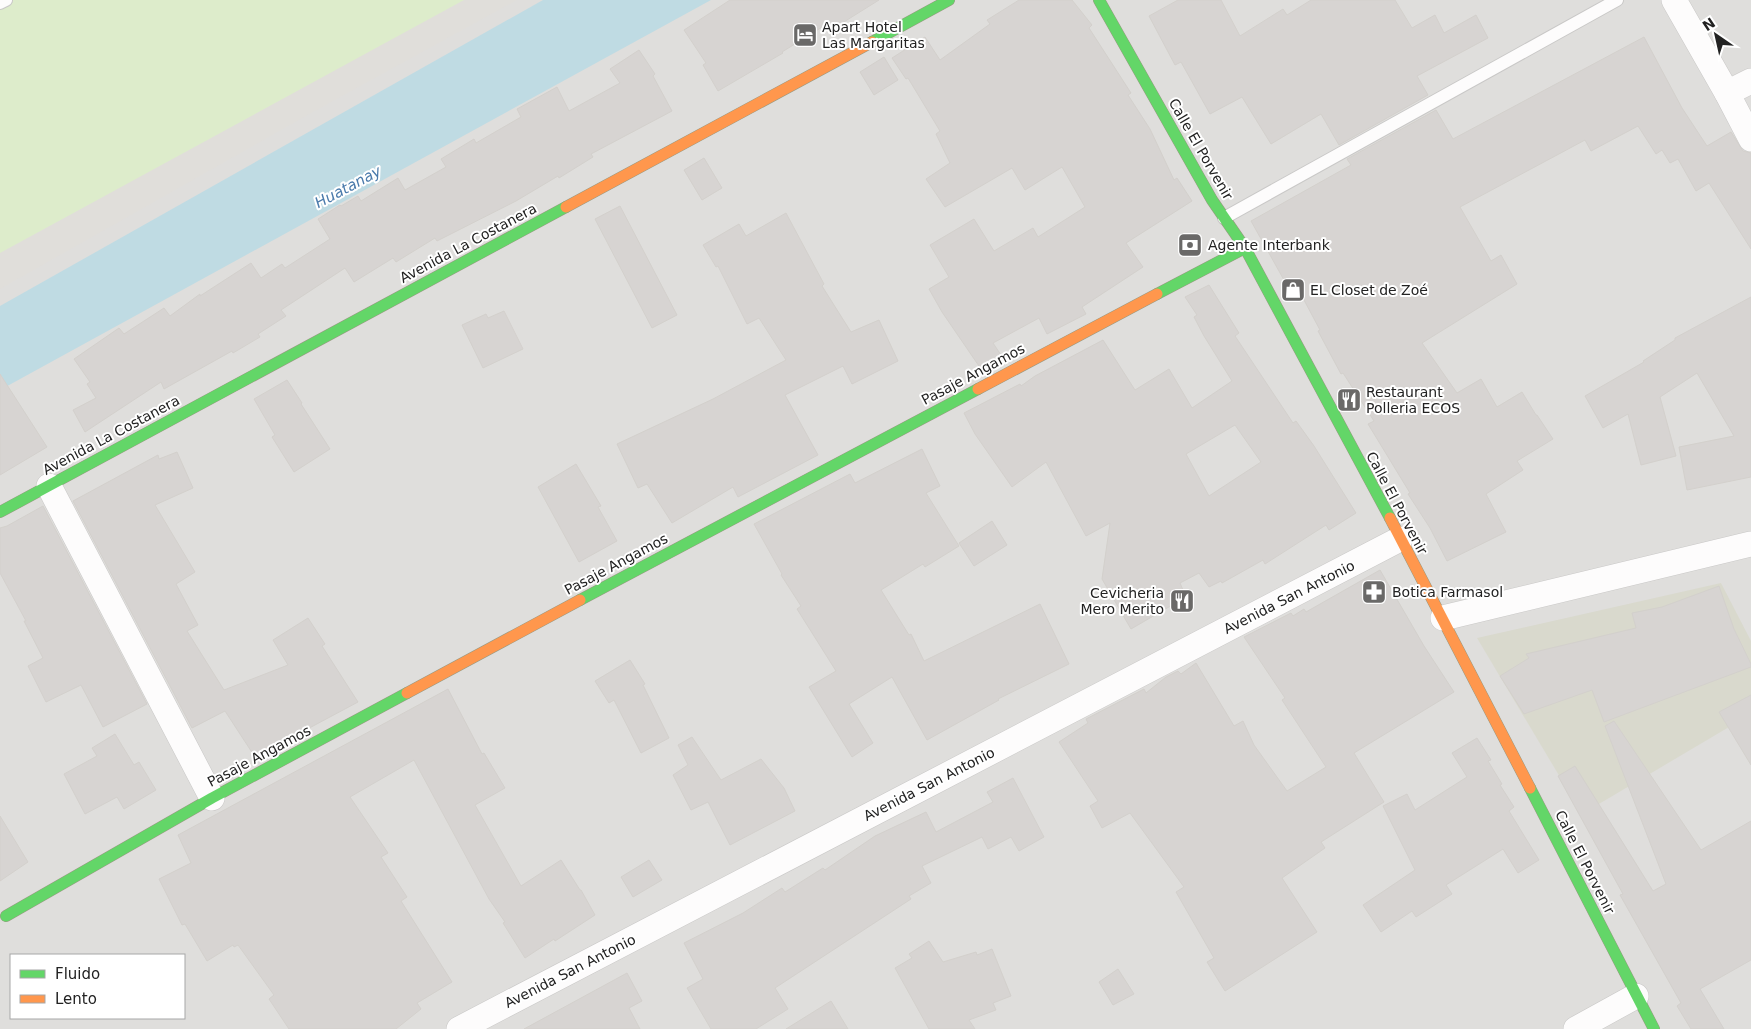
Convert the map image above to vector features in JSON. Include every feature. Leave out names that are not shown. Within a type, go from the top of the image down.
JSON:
[{"type":"street","name":"Avenida La Costanera","points":[[0,512],[949,0]]},
{"type":"street","name":"Calle El Porvenir","points":[[1099,0],[1212,200],[1245,248],[1443,618],[1654,1029]]},
{"type":"street","points":[[1674,0],[1751,139]]},
{"type":"street","points":[[1727,93],[1751,81]]},
{"type":"street","name":"Pasaje Angamos","points":[[6,916],[212,798],[784,490],[1245,248]]},
{"type":"street","points":[[49,486],[212,798]]},
{"type":"street","name":"Avenida San Antonio","points":[[459,1029],[1400,540]]},
{"type":"street","points":[[1443,618],[1751,544]]},
{"type":"street","points":[[1576,1029],[1636,996]]},
{"type":"lane","points":[[0,4],[6,0]]},
{"type":"lane","points":[[1224,218],[1617,0]]},
{"type":"shaded area","points":[[0,0],[1751,0],[1751,1029],[0,1029]]},
{"type":"shaded area","points":[[0,0],[517,0],[313,112],[0,289]]},
{"type":"shaded area","points":[[1721,583],[1751,641],[1751,714],[1582,814],[1477,638]]},
{"type":"green space","points":[[0,0],[464,0],[0,253]]},
{"type":"water","name":"Huatanay","points":[[543,0],[711,0],[0,390],[0,306]]},
{"type":"building","points":[[730,0],[879,0],[831,30],[827,24],[783,53],[718,91],[703,65],[706,63],[684,30]]},
{"type":"building","points":[[1019,0],[1072,0],[1092,25],[1089,28],[1131,93],[1128,95],[1150,129],[1174,180],[1177,178],[1192,201],[1126,243],[1143,267],[1082,307],[1086,314],[1047,334],[1039,318],[993,343],[1003,358],[981,369],[942,312],[929,289],[949,277],[930,245],[974,219],[994,251],[1033,228],[1038,237],[1085,207],[1062,167],[1025,190],[1012,168],[945,207],[926,179],[950,163],[936,134],[940,131],[908,78],[906,79],[892,58],[925,37],[940,60],[990,24],[987,20]]},
{"type":"building","points":[[1178,0],[1221,0],[1240,36],[1283,9],[1287,15],[1311,0],[1395,0],[1412,28],[1435,15],[1444,33],[1476,15],[1488,38],[1417,76],[1428,95],[1339,145],[1321,114],[1271,144],[1242,97],[1210,114],[1181,62],[1175,65],[1149,16]]},
{"type":"building","points":[[1644,37],[1682,108],[1707,146],[1731,132],[1743,151],[1751,153],[1751,249],[1709,183],[1696,191],[1678,159],[1670,163],[1662,150],[1656,154],[1638,126],[1591,151],[1585,140],[1460,207],[1491,261],[1501,255],[1517,284],[1422,343],[1457,393],[1481,379],[1497,407],[1522,392],[1553,439],[1517,461],[1523,470],[1486,494],[1506,532],[1447,561],[1430,528],[1408,494],[1410,493],[1368,424],[1374,421],[1343,373],[1341,374],[1296,285],[1289,289],[1251,221],[1351,165],[1347,159],[1436,110],[1453,139]]},
{"type":"building","points":[[639,50],[655,74],[653,76],[672,111],[591,154],[593,157],[559,178],[558,176],[516,201],[437,241],[435,238],[396,262],[393,258],[354,282],[345,268],[281,310],[286,316],[258,334],[260,337],[164,389],[161,382],[85,432],[73,410],[96,398],[87,384],[90,382],[74,359],[119,328],[124,334],[164,308],[170,316],[200,294],[200,296],[251,263],[261,278],[282,264],[285,268],[330,239],[318,219],[340,205],[358,196],[361,201],[398,178],[405,190],[446,167],[441,159],[474,139],[476,143],[521,117],[517,109],[557,87],[569,111],[620,83],[610,69]]},
{"type":"building","points":[[884,57],[898,80],[874,95],[860,72]]},
{"type":"building","points":[[704,158],[722,188],[702,200],[684,170]]},
{"type":"building","points":[[620,206],[677,315],[652,328],[595,219]]},
{"type":"building","points":[[786,213],[824,284],[822,286],[851,332],[879,320],[898,361],[852,384],[843,366],[785,395],[818,455],[738,497],[733,487],[672,523],[647,484],[638,488],[617,444],[713,399],[786,360],[759,318],[747,324],[718,266],[716,267],[703,245],[739,224],[746,236]]},
{"type":"building","points":[[1209,285],[1239,333],[1235,336],[1293,423],[1296,421],[1314,446],[1356,513],[1329,530],[1326,525],[1265,564],[1263,560],[1222,583],[1221,581],[1209,587],[1199,573],[1180,583],[1186,597],[1131,629],[1102,579],[1110,523],[1086,536],[1046,462],[1012,487],[975,434],[964,413],[1020,384],[1021,386],[1035,376],[1103,340],[1135,390],[1169,369],[1192,408],[1232,381],[1204,336],[1194,317],[1197,315],[1185,297]],"holes":[[[1235,425],[1261,462],[1209,496],[1186,454]]]},
{"type":"building","points":[[1751,297],[1751,477],[1687,490],[1679,447],[1734,436],[1697,373],[1660,397],[1676,456],[1641,465],[1628,414],[1603,428],[1585,396],[1644,362],[1675,340],[1675,338]]},
{"type":"building","points":[[504,311],[523,349],[483,368],[462,325],[486,314],[488,318]]},
{"type":"building","points":[[0,374],[47,447],[0,475]]},
{"type":"building","points":[[287,380],[330,449],[294,472],[272,437],[275,435],[254,399]]},
{"type":"building","points":[[922,449],[940,486],[926,493],[959,546],[925,567],[923,564],[881,590],[909,635],[911,634],[924,661],[1040,604],[1069,664],[998,699],[927,740],[892,677],[849,704],[873,743],[852,757],[809,687],[836,671],[797,609],[801,606],[781,575],[754,524],[850,474],[855,483]]},
{"type":"building","points":[[177,452],[193,488],[155,505],[195,572],[176,584],[198,625],[187,631],[224,690],[288,665],[273,640],[308,618],[325,644],[322,646],[358,702],[255,757],[225,711],[192,728],[73,501],[158,455],[159,459]]},
{"type":"building","points":[[576,464],[601,506],[598,507],[617,541],[579,562],[538,487]]},
{"type":"building","points":[[43,506],[147,704],[103,727],[81,685],[46,702],[28,666],[43,658],[24,621],[26,621],[0,573],[0,528]]},
{"type":"building","points":[[992,521],[1007,545],[974,566],[959,543]]},
{"type":"building","points":[[1380,570],[1424,646],[1454,692],[1354,753],[1384,802],[1321,842],[1325,848],[1282,878],[1317,932],[1225,991],[1207,962],[1214,958],[1176,892],[1184,887],[1130,813],[1102,828],[1090,806],[1098,801],[1059,742],[1088,723],[1086,719],[1144,689],[1146,693],[1166,677],[1178,671],[1181,674],[1196,663],[1234,726],[1243,721],[1254,745],[1287,791],[1326,767],[1282,700],[1285,698],[1244,637],[1291,613],[1293,616],[1304,609],[1306,612]]},
{"type":"building","points":[[1719,586],[1734,629],[1751,667],[1604,722],[1592,690],[1524,714],[1500,676],[1529,658],[1526,654],[1636,628],[1632,613],[1662,607]]},
{"type":"building","points":[[630,660],[645,684],[643,685],[669,738],[641,753],[614,700],[609,703],[595,681]]},
{"type":"building","points":[[448,689],[482,754],[484,753],[505,788],[475,805],[521,886],[561,860],[595,915],[525,958],[503,923],[505,922],[489,899],[414,760],[350,797],[388,853],[381,857],[407,897],[401,901],[452,982],[417,1003],[421,1009],[396,1029],[289,1029],[269,999],[274,995],[238,945],[234,947],[233,945],[207,961],[185,924],[182,925],[159,879],[191,863],[178,835]]},
{"type":"building","points":[[1751,695],[1751,765],[1719,712]]},
{"type":"building","points":[[1614,721],[1701,850],[1751,821],[1751,960],[1700,989],[1724,1029],[1691,1029],[1677,1006],[1681,1003],[1620,895],[1623,894],[1558,776],[1575,766],[1653,891],[1666,884],[1605,726]]},
{"type":"building","points":[[115,734],[134,765],[139,762],[156,790],[124,809],[117,797],[85,814],[64,774],[97,756],[92,748]]},
{"type":"building","points":[[692,737],[721,780],[761,759],[784,788],[795,811],[730,845],[708,802],[691,810],[673,775],[688,765],[678,745]]},
{"type":"building","points":[[1477,738],[1491,760],[1488,761],[1502,784],[1500,785],[1514,807],[1509,811],[1539,860],[1518,873],[1503,849],[1446,885],[1452,894],[1416,917],[1412,911],[1381,932],[1363,905],[1415,870],[1383,806],[1407,794],[1415,810],[1467,777],[1452,753]]},
{"type":"building","points":[[1013,778],[1044,837],[1019,851],[1011,837],[988,849],[982,837],[922,866],[931,883],[909,896],[911,899],[775,988],[788,1009],[756,1029],[711,1029],[687,988],[703,979],[684,943],[743,913],[782,888],[785,892],[823,868],[825,870],[875,836],[926,812],[936,832],[993,802],[987,792]]},
{"type":"building","points":[[0,816],[28,862],[0,881]]},
{"type":"building","points":[[649,860],[662,880],[633,897],[621,877]]},
{"type":"building","points":[[929,941],[943,962],[976,952],[977,955],[992,949],[1011,996],[993,1003],[996,1010],[969,1020],[975,1029],[929,1029],[895,968],[912,958],[909,954]]},
{"type":"building","points":[[1118,969],[1134,994],[1113,1005],[1099,982]]},
{"type":"building","points":[[627,973],[642,1001],[629,1008],[640,1029],[524,1029]]},
{"type":"building","points":[[831,1001],[848,1029],[786,1029]]},
{"type":"traffic: fast","points":[[872,42],[949,0]]},
{"type":"traffic: fast","points":[[1099,0],[1212,200],[1245,248],[1390,518]]},
{"type":"traffic: fast","points":[[0,512],[566,207]]},
{"type":"traffic: fast","points":[[1157,294],[1245,248]]},
{"type":"traffic: fast","points":[[580,600],[978,389]]},
{"type":"traffic: fast","points":[[6,916],[212,798],[407,693]]},
{"type":"traffic: fast","points":[[1530,788],[1654,1029]]},
{"type":"traffic: slow","points":[[566,207],[872,42]]},
{"type":"traffic: slow","points":[[978,389],[1157,294]]},
{"type":"traffic: slow","points":[[1390,518],[1530,788]]},
{"type":"traffic: slow","points":[[407,693],[580,600]]},
{"type":"place","name":"Apart Hotel Las Margaritas","points":[[805,35]]},
{"type":"place","name":"Agente Interbank","points":[[1190,245]]},
{"type":"place","name":"EL Closet de Zoé","points":[[1293,290]]},
{"type":"place","name":"Restaurant Polleria ECOS","points":[[1349,400]]},
{"type":"place","name":"Botica Farmasol","points":[[1374,592]]},
{"type":"place","name":"Cevicheria Mero Merito","points":[[1182,601]]}]
